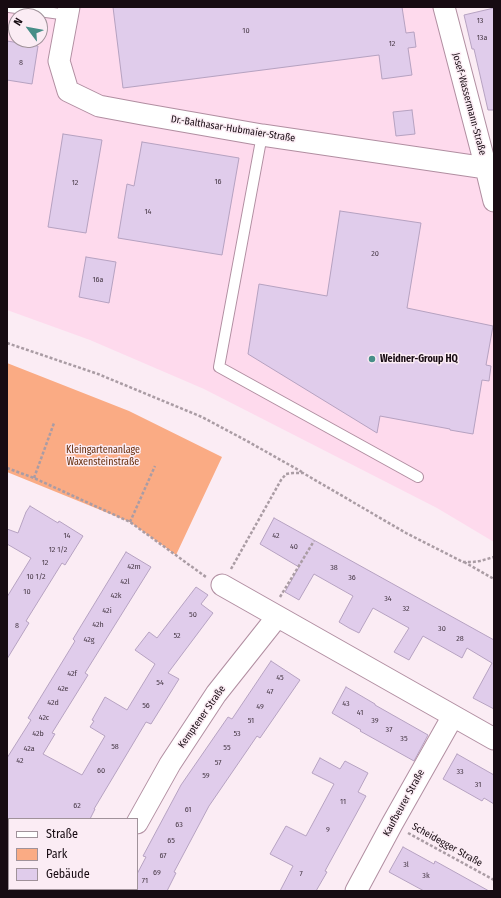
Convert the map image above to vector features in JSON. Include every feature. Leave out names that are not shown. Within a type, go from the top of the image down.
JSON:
[{"type":"street","name":"Josef-Wassermann-Straße","points":[[444,7],[494,201]]},
{"type":"street","name":"Dr.-Balthasar-Hubmaier-Straße","points":[[68,11],[59,61],[68,91],[99,106],[262,135],[486,168]]},
{"type":"street","points":[[222,586],[494,739]]},
{"type":"street","name":"Kemptener Straße","points":[[138,821],[170,764],[216,694],[274,615]]},
{"type":"street","name":"Kaufbeurer Straße","points":[[356,891],[453,716]]},
{"type":"lane","points":[[9,7],[68,11]]},
{"type":"lane","points":[[262,135],[219,367],[418,477]]},
{"type":"path","points":[[7,343],[98,374],[202,417],[247,441],[406,533],[494,579]]},
{"type":"path","points":[[34,478],[54,423]]},
{"type":"path","points":[[130,522],[155,466]]},
{"type":"path","points":[[7,468],[34,478],[130,522],[222,586],[281,480],[286,474],[303,473]]},
{"type":"path","points":[[274,615],[314,541]]},
{"type":"path","points":[[463,562],[480,561],[494,557]]},
{"type":"path","name":"Scheidegger Straße","points":[[392,824],[494,880]]},
{"type":"shaded area","points":[[7,7],[454,7],[494,172],[494,542],[437,508],[204,389],[90,340],[7,310]]},
{"type":"green space","name":"Kleingartenanlage Waxensteinstraße","points":[[7,363],[129,411],[222,457],[176,555],[130,522],[7,472]]},
{"type":"building","points":[[113,7],[402,7],[406,33],[414,32],[416,47],[408,48],[412,75],[382,79],[379,55],[123,88]]},
{"type":"building","points":[[494,8],[494,110],[488,110],[474,49],[472,49],[464,15]]},
{"type":"building","points":[[7,41],[8,48],[38,48],[32,84],[7,80]]},
{"type":"building","points":[[412,110],[415,134],[396,136],[393,112]]},
{"type":"building","points":[[63,134],[102,140],[86,233],[48,227]]},
{"type":"building","points":[[142,142],[239,158],[222,255],[118,238],[127,184],[134,186]]},
{"type":"building","name":"Weidner-Group HQ","points":[[340,211],[421,223],[407,308],[493,326],[486,365],[491,366],[489,381],[482,380],[473,434],[380,416],[377,433],[248,354],[259,284],[327,296]]},
{"type":"building","points":[[86,257],[116,262],[109,303],[79,297]]},
{"type":"building","points":[[30,506],[58,523],[59,521],[83,536],[65,565],[62,563],[26,621],[29,623],[7,659],[7,597],[31,558],[7,544],[7,529],[18,533],[26,512]]},
{"type":"building","points":[[274,518],[494,640],[494,709],[473,698],[492,663],[467,648],[462,658],[423,636],[409,660],[394,652],[409,628],[373,608],[359,633],[349,628],[339,622],[353,596],[314,574],[299,600],[285,592],[299,567],[260,544]]},
{"type":"building","points":[[126,552],[151,567],[85,673],[88,675],[52,733],[55,734],[43,754],[82,775],[105,736],[90,727],[94,721],[92,720],[105,697],[127,710],[155,664],[135,650],[149,632],[157,638],[196,587],[208,595],[201,604],[213,613],[168,673],[179,679],[151,724],[146,722],[94,809],[90,818],[7,819],[7,758],[31,720],[28,718],[75,641],[73,639]]},
{"type":"building","points":[[271,661],[300,680],[260,738],[257,736],[209,806],[174,872],[176,873],[167,891],[128,891],[138,890],[138,872],[146,857],[143,856],[181,785],[228,717],[232,719]]},
{"type":"building","points":[[346,687],[428,735],[414,761],[360,731],[361,730],[332,713]]},
{"type":"building","points":[[457,754],[494,775],[494,804],[484,798],[482,801],[443,779]]},
{"type":"building","points":[[320,758],[340,769],[345,761],[368,773],[358,792],[366,796],[325,871],[327,872],[316,891],[280,891],[293,866],[270,854],[286,826],[306,836],[334,784],[312,773]]},
{"type":"building","points":[[403,847],[434,864],[435,861],[489,891],[424,891],[389,872]]},
{"type":"place","name":"Weidner-Group HQ","points":[[372,359]]}]
